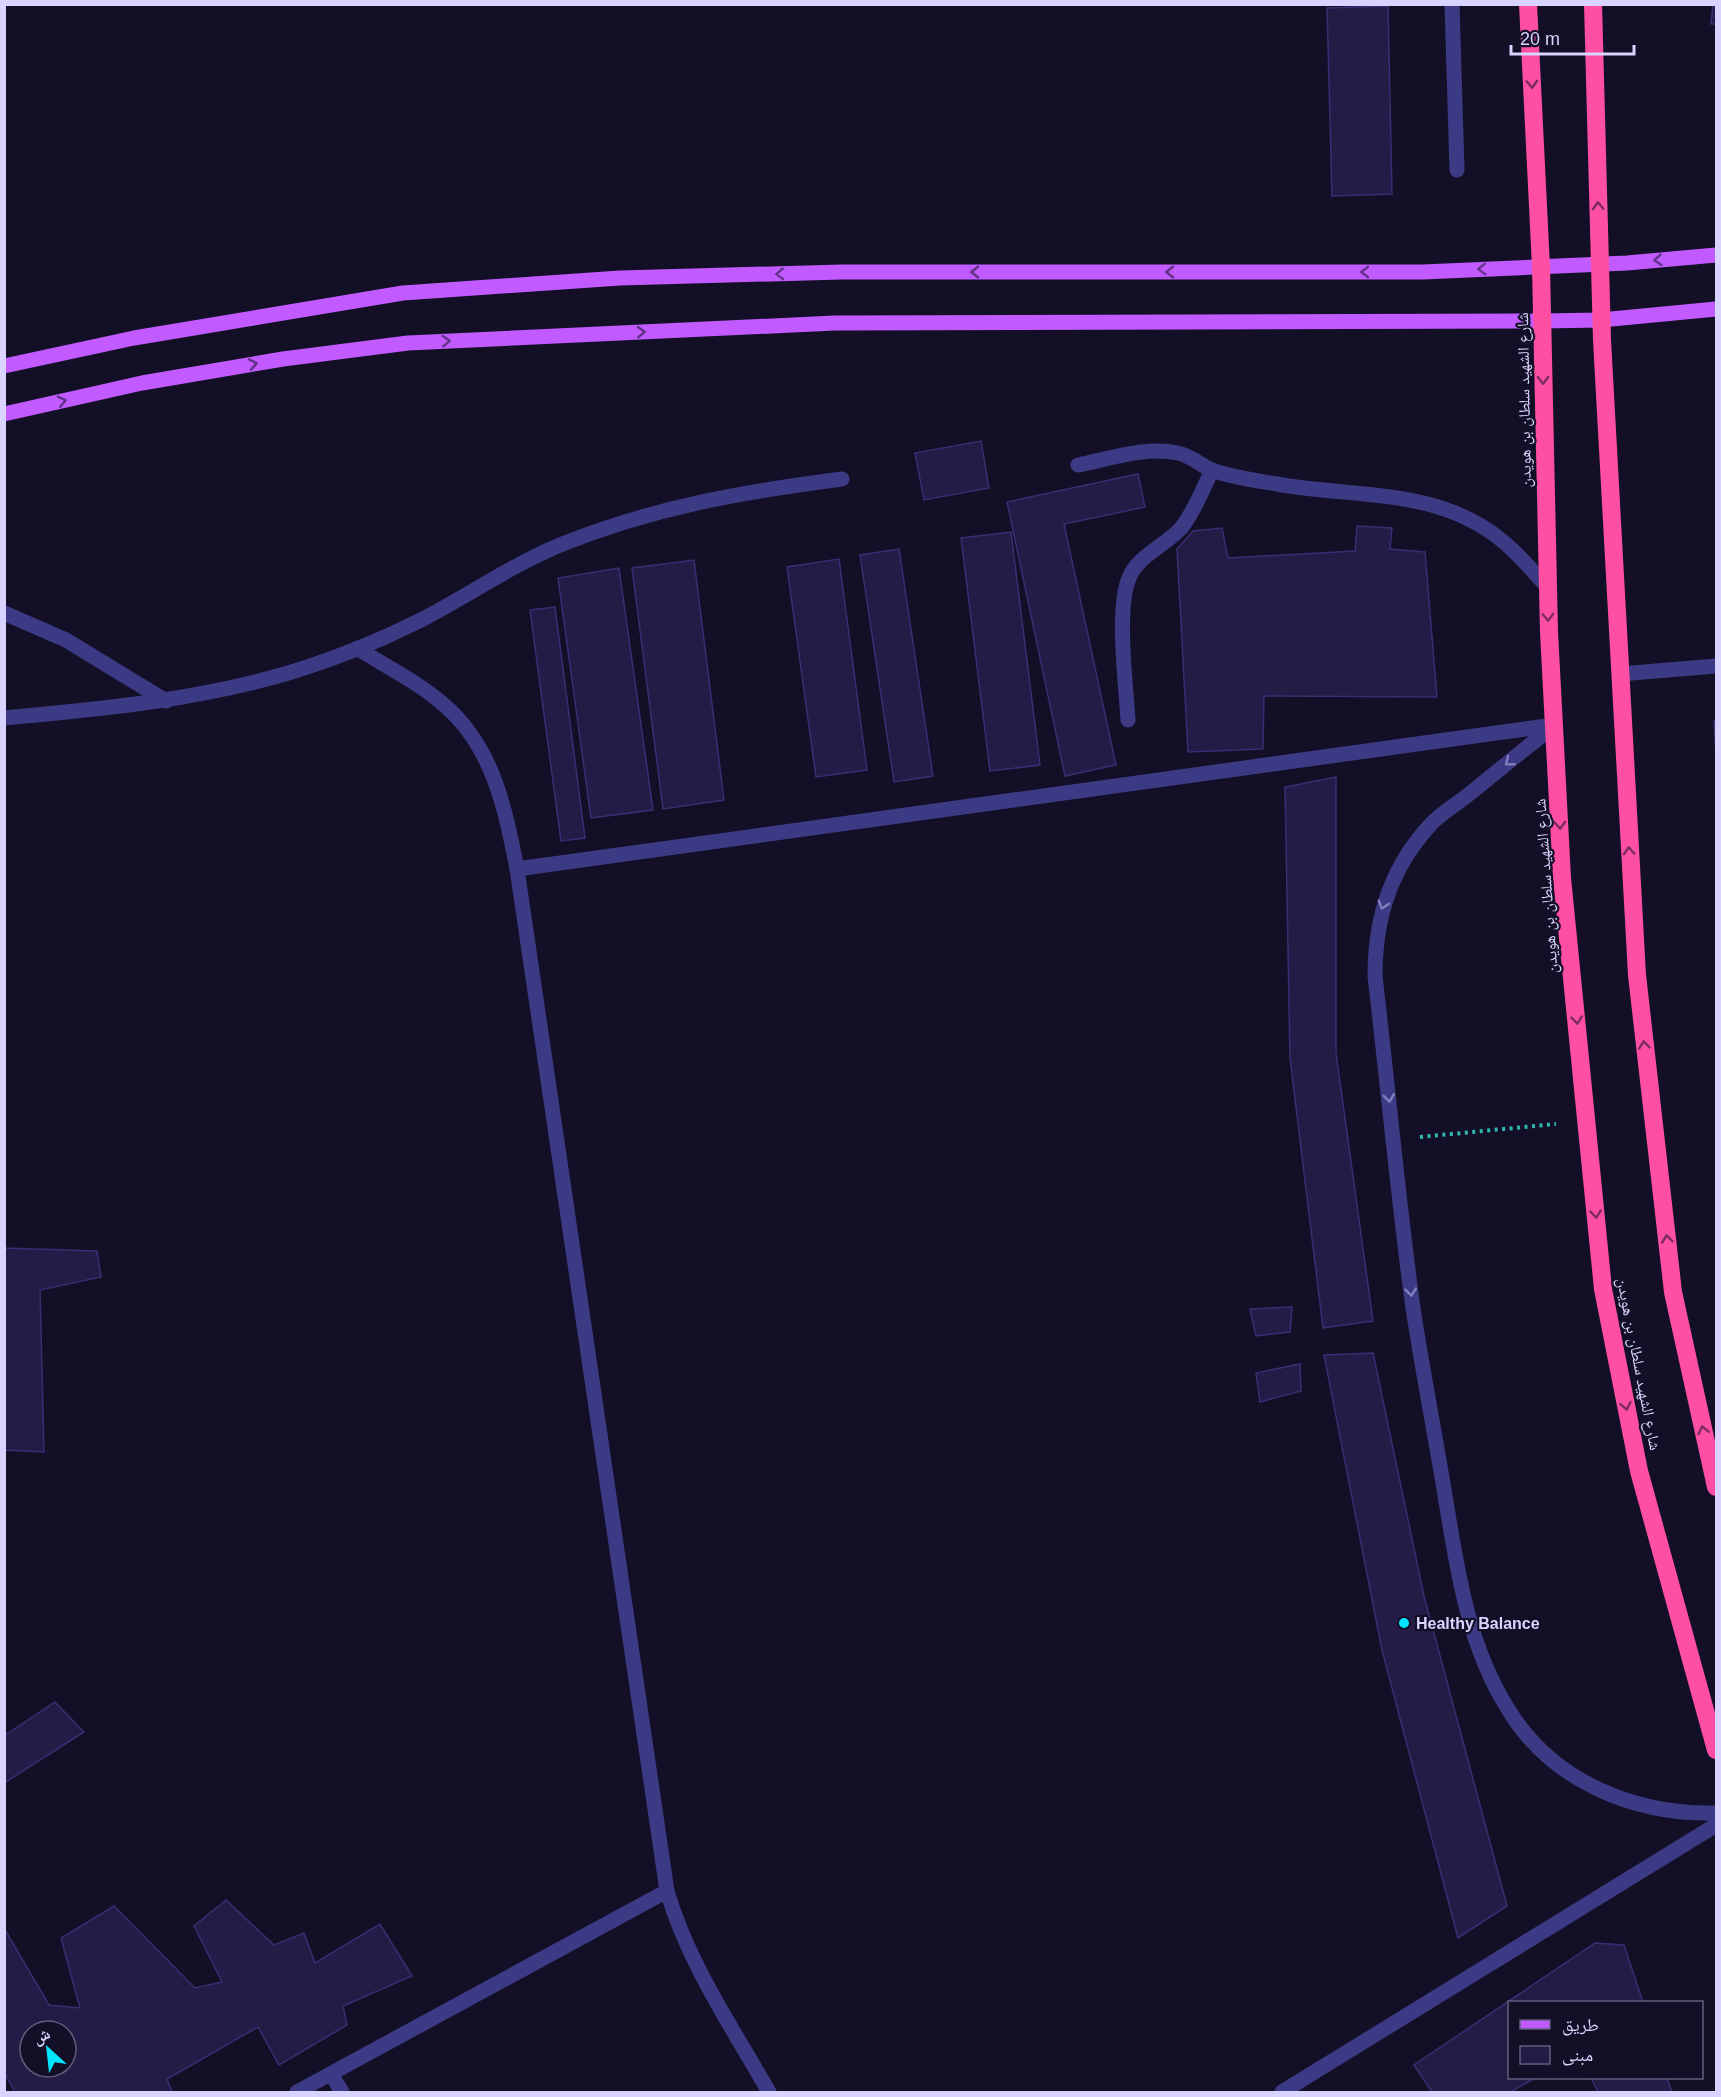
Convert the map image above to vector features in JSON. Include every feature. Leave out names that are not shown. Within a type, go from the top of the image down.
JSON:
[{"type":"highway","name":"شارع الشهيد سلطان بن هويدن","points":[[1528,4],[1541,267],[1548,588],[1563,878],[1603,1289],[1639,1471],[1716,1750]]},
{"type":"highway","points":[[1593,4],[1601,320],[1637,975],[1673,1292],[1716,1487]]},
{"type":"main road","points":[[4,366],[134,338],[403,293],[620,278],[842,272],[1423,272],[1599,264],[1716,255]]},
{"type":"main road","points":[[4,414],[154,381],[283,359],[408,343],[835,323],[1541,321],[1601,320],[1716,309]]},
{"type":"street","points":[[1452,4],[1457,170]]},
{"type":"street","points":[[1078,465],[1164,451],[1189,456],[1212,470],[1280,485],[1417,500],[1441,507],[1472,521],[1500,538],[1548,588]]},
{"type":"street","points":[[1128,720],[1124,594],[1129,576],[1145,558],[1181,528],[1194,509],[1212,470]]},
{"type":"street","points":[[4,718],[166,701],[231,688],[296,671],[357,648],[420,620],[558,546],[628,520],[705,500],[842,479]]},
{"type":"street","points":[[4,613],[66,640],[166,701]]},
{"type":"street","points":[[357,648],[443,704],[469,732],[490,766],[504,803],[517,869],[667,1891],[689,1953],[769,2092]]},
{"type":"street","points":[[1620,674],[1716,666]]},
{"type":"street","points":[[517,869],[1555,725]]},
{"type":"street","points":[[1555,725],[1434,821],[1412,847],[1394,876],[1379,920],[1375,942],[1375,976],[1413,1309],[1466,1613],[1484,1665],[1508,1711],[1542,1751],[1584,1782],[1631,1804],[1682,1814],[1716,1814]]},
{"type":"street","points":[[1282,2092],[1716,1825]]},
{"type":"street","points":[[297,2092],[667,1891]]},
{"type":"street","points":[[331,2074],[342,2092]]},
{"type":"path","points":[[1394,1140],[1587,1121]]},
{"type":"building","points":[[1713,4],[1716,4],[1716,24],[1711,24]]},
{"type":"building","points":[[1388,6],[1392,194],[1332,196],[1327,8]]},
{"type":"building","points":[[981,441],[989,488],[924,500],[915,453]]},
{"type":"building","points":[[1138,474],[1145,507],[1064,524],[1116,765],[1065,776],[1007,502]]},
{"type":"building","points":[[1357,526],[1392,528],[1390,549],[1425,552],[1437,697],[1264,696],[1263,749],[1188,752],[1177,549],[1193,531],[1222,528],[1228,558],[1355,551]]},
{"type":"building","points":[[1011,532],[1040,765],[990,771],[961,538]]},
{"type":"building","points":[[899,549],[933,776],[894,782],[860,555]]},
{"type":"building","points":[[839,559],[867,770],[816,777],[787,567]]},
{"type":"building","points":[[694,560],[724,800],[663,809],[632,568]]},
{"type":"building","points":[[619,568],[653,810],[591,818],[558,578]]},
{"type":"building","points":[[555,607],[585,838],[561,841],[530,610]]},
{"type":"building","points":[[1714,721],[1716,721],[1716,754]]},
{"type":"building","points":[[1336,777],[1336,1053],[1373,1321],[1323,1328],[1290,1058],[1285,787]]},
{"type":"building","points":[[4,1248],[97,1251],[101,1277],[40,1290],[44,1452],[4,1450]]},
{"type":"building","points":[[1292,1307],[1290,1332],[1256,1336],[1250,1309]]},
{"type":"building","name":"Healthy Balance","points":[[1373,1353],[1424,1596],[1507,1906],[1458,1938],[1382,1650],[1324,1355]]},
{"type":"building","points":[[1300,1364],[1301,1391],[1260,1402],[1256,1373]]},
{"type":"building","points":[[55,1702],[84,1732],[4,1783],[4,1736]]},
{"type":"building","points":[[226,1900],[274,1945],[304,1933],[315,1963],[380,1924],[412,1976],[343,2006],[347,2025],[279,2065],[258,2027],[167,2079],[172,2092],[15,2092],[4,2072],[4,1928],[49,2005],[80,2008],[61,1938],[114,1906],[195,1988],[222,1982],[194,1926]]},
{"type":"building","points":[[1595,1943],[1624,1945],[1643,2001],[1509,2001]]},
{"type":"building","points":[[1508,2002],[1508,2079],[1533,2079],[1511,2092],[1432,2092],[1414,2065]]},
{"type":"building","points":[[1592,2079],[1667,2079],[1672,2092],[1598,2092]]},
{"type":"place","name":"Healthy Balance","points":[[1404,1623]]}]
